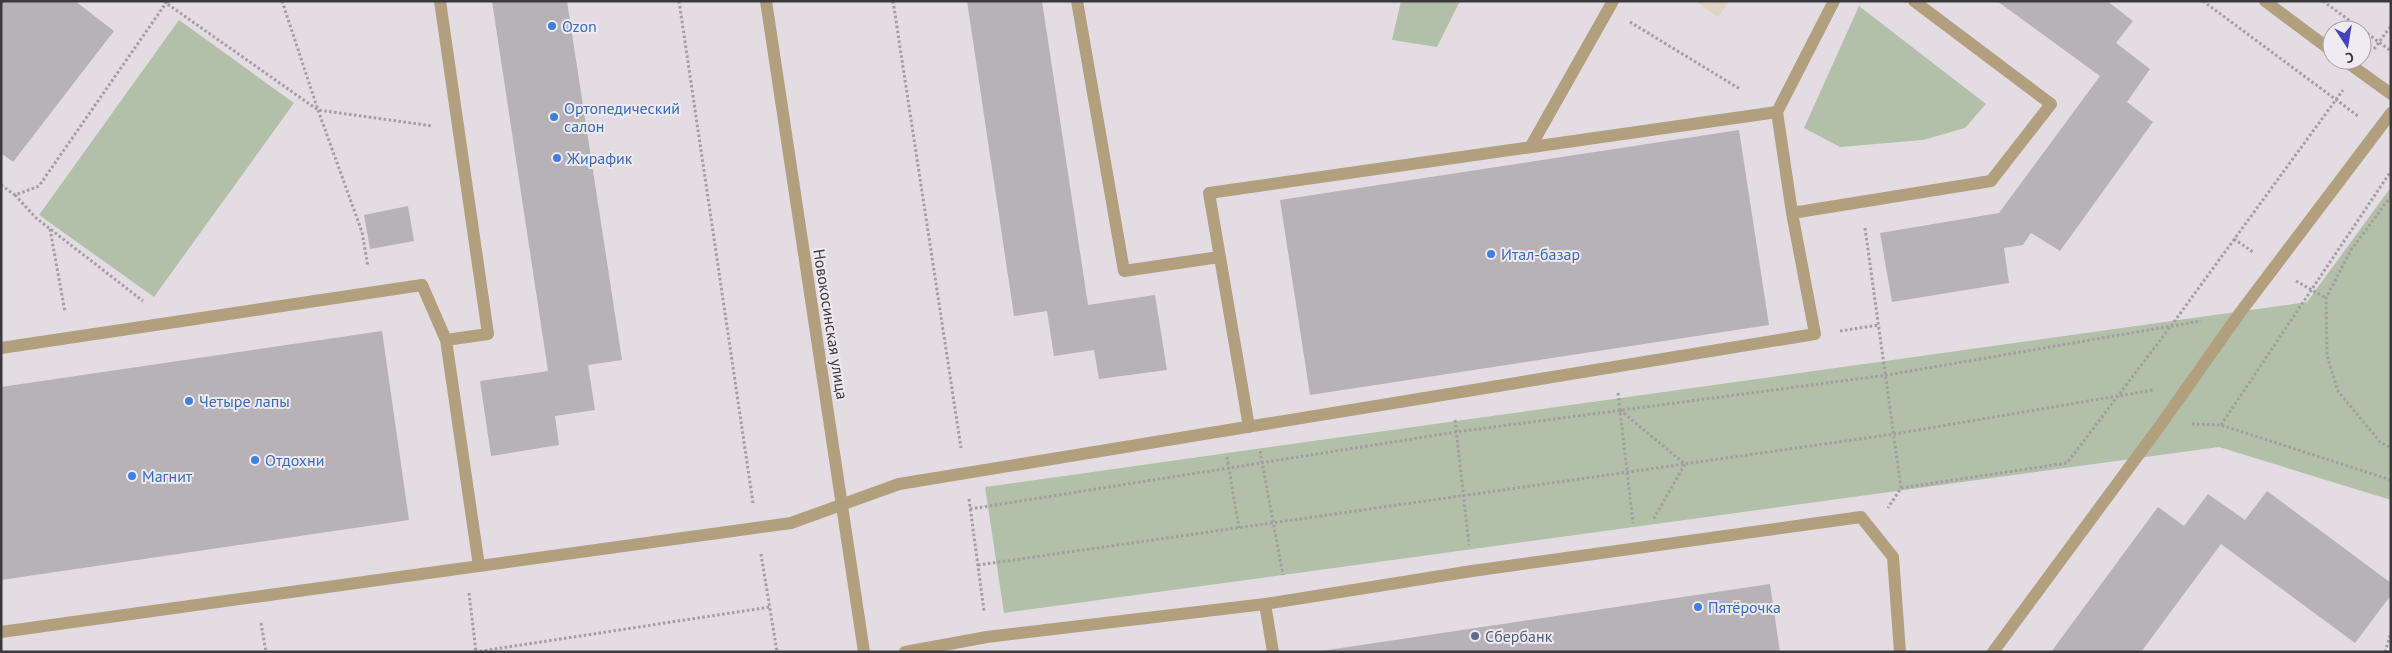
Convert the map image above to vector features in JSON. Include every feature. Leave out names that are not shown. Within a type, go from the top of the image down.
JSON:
[{"type":"street","points":[[440,1],[488,334],[446,340]]},
{"type":"street","name":"Новокосинская улица","points":[[766,1],[864,652]]},
{"type":"street","points":[[1077,1],[1124,272],[1219,257]]},
{"type":"street","points":[[1,632],[791,523],[899,484],[1815,334],[1792,213],[1777,112],[1834,1]]},
{"type":"street","points":[[1792,213],[1991,181],[2051,104],[1914,1]]},
{"type":"street","points":[[2265,1],[2322,44]]},
{"type":"street","points":[[1531,146],[1611,5]]},
{"type":"street","points":[[2359,71],[2391,94]]},
{"type":"street","points":[[1252,427],[1219,257],[1209,193],[1777,112]]},
{"type":"street","points":[[1993,652],[2162,423],[2239,314],[2391,113]]},
{"type":"street","points":[[1,348],[422,285],[446,340],[479,566]]},
{"type":"street","points":[[905,652],[987,637],[1265,604],[1472,571],[1861,517],[1893,557],[1900,652]]},
{"type":"street","points":[[1265,604],[1273,652]]},
{"type":"path","points":[[282,1],[318,110],[362,232],[372,292]]},
{"type":"path","points":[[679,1],[777,652]]},
{"type":"path","points":[[893,1],[965,474],[987,637]]},
{"type":"path","points":[[2203,1],[2378,131]]},
{"type":"path","points":[[2323,1],[2391,51]]},
{"type":"path","points":[[14,195],[39,186],[166,2],[318,110],[459,130]]},
{"type":"path","points":[[1611,5],[1777,112]]},
{"type":"path","points":[[1861,202],[1901,488],[2067,463],[2171,326],[2391,26]]},
{"type":"path","points":[[2221,425],[2391,171]]},
{"type":"path","points":[[1,185],[50,229],[146,303],[151,326]]},
{"type":"path","points":[[2391,196],[2351,250],[2326,298],[2327,356],[2338,391],[2380,442],[2391,448]]},
{"type":"path","points":[[50,229],[70,338]]},
{"type":"path","points":[[970,509],[1456,432],[1886,375],[2239,314]]},
{"type":"path","points":[[1815,334],[1879,325]]},
{"type":"path","points":[[1614,367],[1636,549]]},
{"type":"path","points":[[978,565],[1894,434],[2190,384]]},
{"type":"path","points":[[1452,394],[1472,571]]},
{"type":"path","points":[[1620,409],[1685,464]]},
{"type":"path","points":[[2162,423],[2221,425],[2391,480]]},
{"type":"path","points":[[1252,427],[1262,463],[1287,600]]},
{"type":"path","points":[[1223,432],[1239,528]]},
{"type":"path","points":[[1636,549],[1685,464]]},
{"type":"path","points":[[466,568],[476,652],[770,607]]},
{"type":"path","points":[[2385,652],[2391,634]]},
{"type":"shaded area","points":[[1696,1],[1729,1],[1718,17]]},
{"type":"green space","points":[[1401,1],[1460,1],[1437,47],[1392,40]]},
{"type":"green space","points":[[1859,6],[1986,104],[1965,128],[1923,140],[1840,147],[1804,128]]},
{"type":"green space","points":[[179,20],[294,103],[154,297],[39,215]]},
{"type":"green space","points":[[2391,187],[2391,500],[2219,447],[1004,613],[985,487],[2307,302]]},
{"type":"building","points":[[1,1],[75,1],[114,31],[13,162],[1,153]]},
{"type":"building","points":[[492,1],[567,1],[622,360],[588,365],[595,410],[555,416],[559,445],[491,456],[480,381],[548,371]]},
{"type":"building","points":[[967,1],[1042,1],[1088,305],[1155,295],[1167,370],[1099,379],[1094,350],[1054,356],[1047,311],[1014,316]]},
{"type":"building","points":[[1997,1],[2107,1],[2133,21],[2116,43],[2150,69],[2127,102],[2153,122],[2060,251],[2031,233],[2023,245],[2004,248],[2009,283],[1892,302],[1880,233],[1999,213],[2100,76]]},
{"type":"building","points":[[1739,130],[1769,325],[1310,395],[1280,200]]},
{"type":"building","points":[[408,206],[414,241],[370,249],[364,215]]},
{"type":"building","points":[[382,331],[409,520],[1,580],[1,387]]},
{"type":"building","points":[[2267,491],[2391,583],[2391,595],[2355,643],[2221,544],[2141,652],[2051,652],[2158,507],[2184,526],[2208,494],[2245,520]]},
{"type":"building","points":[[1770,584],[1780,652],[1321,652],[1321,651]]},
{"type":"place","name":"Ozon","points":[[552,26]]},
{"type":"place","name":"Ортопедический салон","points":[[554,117]]},
{"type":"place","name":"Жирафик","points":[[557,158]]},
{"type":"place","name":"Итал-базар","points":[[1491,254]]},
{"type":"place","name":"Четыре лапы","points":[[189,401]]},
{"type":"place","name":"Отдохни","points":[[255,460]]},
{"type":"place","name":"Магнит","points":[[132,476]]},
{"type":"place","name":"Пятёрочка","points":[[1698,607]]},
{"type":"place","name":"Сбербанк","points":[[1475,636]]}]
